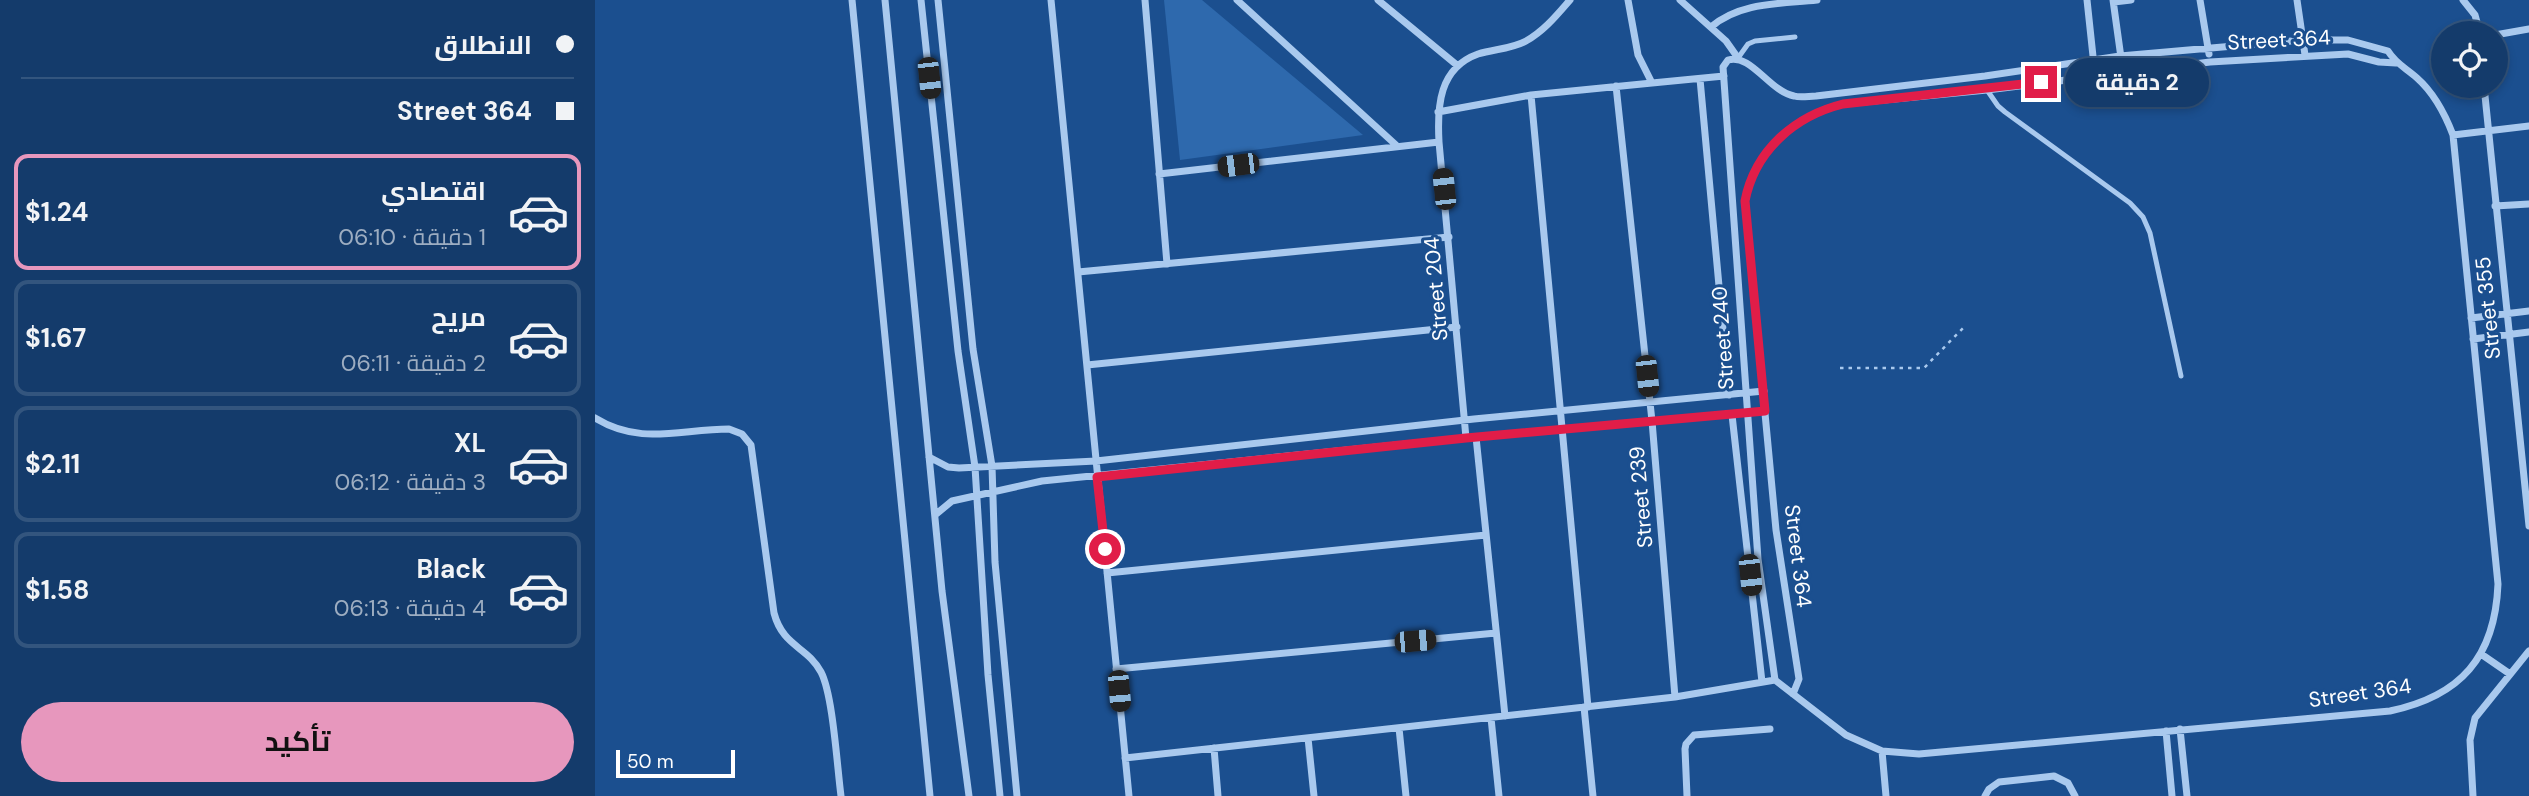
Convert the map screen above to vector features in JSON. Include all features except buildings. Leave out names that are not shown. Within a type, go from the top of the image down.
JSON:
[{"type":"street","points":[[852,0],[930,796]]},
{"type":"street","points":[[885,0],[942,591],[969,796]]},
{"type":"street","points":[[921,0],[957,351],[978,496],[988,675],[1000,796]]},
{"type":"street","points":[[938,0],[973,349],[992,466],[995,562],[1017,796]]},
{"type":"street","points":[[1051,0],[1129,796]]},
{"type":"street","points":[[1145,0],[1167,264]]},
{"type":"street","points":[[1237,0],[1396,145]]},
{"type":"street","points":[[1378,0],[1458,66],[1468,58],[1526,41],[1548,24],[1570,0]]},
{"type":"street","points":[[1627,0],[1638,55],[1652,83]]},
{"type":"street","points":[[1711,27],[1722,18],[1747,8],[1817,0]]},
{"type":"street","points":[[2087,0],[2095,75]]},
{"type":"street","points":[[2123,72],[2113,1],[2131,0]]},
{"type":"street","points":[[2200,0],[2210,62]]},
{"type":"street","points":[[2297,0],[2305,55]]},
{"type":"street","points":[[2463,0],[2477,21]]},
{"type":"street","points":[[1683,1],[1726,41],[1738,58]]},
{"type":"street","points":[[2508,33],[2529,29]]},
{"type":"street","name":"Street 364","points":[[1738,58],[1774,86],[1794,96],[1817,96],[2120,56],[2303,40],[2348,40],[2388,51],[2396,63],[2416,77],[2434,96],[2453,135],[2498,584],[2495,620],[2481,654],[2464,676],[2442,694],[2417,706],[2390,712],[1919,754],[1882,751],[1846,734],[1775,680]]},
{"type":"street","name":"Street 364","points":[[1793,694],[1798,678],[1776,530],[1745,201],[1748,187],[1769,148],[1788,129],[1821,109],[1843,104],[1987,90],[2210,62],[2348,54],[2379,62],[2396,63]]},
{"type":"street","name":"Street 240","points":[[1738,58],[1728,60],[1723,67],[1744,394],[1758,559],[1775,680]]},
{"type":"street","name":"Street 204","points":[[1458,66],[1441,92],[1438,112],[1466,438]]},
{"type":"street","points":[[1438,112],[1531,95],[1724,76]]},
{"type":"street","points":[[1700,79],[1728,395]]},
{"type":"street","name":"Street 239","points":[[1616,86],[1652,421],[1675,697]]},
{"type":"street","points":[[1531,95],[1593,796]]},
{"type":"street","name":"Street 355","points":[[2485,98],[2529,526]]},
{"type":"street","points":[[2453,135],[2529,126]]},
{"type":"street","points":[[1159,174],[1439,142]]},
{"type":"street","points":[[2495,206],[2529,204]]},
{"type":"street","points":[[1078,272],[1449,237]]},
{"type":"street","points":[[2471,318],[2529,311]]},
{"type":"street","points":[[1087,365],[1457,327]]},
{"type":"street","points":[[2473,339],[2529,332]]},
{"type":"street","points":[[929,457],[948,467],[1095,461],[1560,410],[1764,391]]},
{"type":"street","points":[[935,515],[952,501],[1042,481],[1765,411]]},
{"type":"street","points":[[1732,415],[1762,682]]},
{"type":"street","points":[[595,418],[619,430],[647,435],[729,429],[742,434],[751,444],[774,613],[785,637],[814,663],[824,680],[841,796]]},
{"type":"street","points":[[1476,438],[1505,716]]},
{"type":"street","points":[[1107,573],[1486,536]]},
{"type":"street","points":[[1116,669],[1496,633]]},
{"type":"street","points":[[2473,796],[2471,729],[2481,709],[2529,651]]},
{"type":"street","points":[[2481,654],[2510,674]]},
{"type":"street","points":[[1125,758],[1675,697],[1775,680]]},
{"type":"street","points":[[1491,718],[1499,796]]},
{"type":"street","points":[[1399,728],[1406,796]]},
{"type":"street","points":[[1687,796],[1685,749],[1694,735],[1770,729]]},
{"type":"street","points":[[2181,729],[2187,796]]},
{"type":"street","points":[[2166,731],[2172,796]]},
{"type":"street","points":[[1308,737],[1314,796]]},
{"type":"street","points":[[1214,748],[1218,796]]},
{"type":"street","points":[[1882,751],[1886,796]]},
{"type":"street","points":[[1985,796],[1989,789],[1999,782],[2054,776],[2068,783],[2075,796]]},
{"type":"lane","points":[[1738,58],[1748,44],[1755,41],[1795,37]]},
{"type":"lane","points":[[1987,90],[2005,112],[2130,203],[2143,217],[2150,233],[2181,376]]},
{"type":"path","points":[[1840,368],[1924,368],[1965,326]]},
{"type":"shaded area","points":[[1164,0],[1202,0],[1363,135],[1180,160]]},
{"type":"route","points":[[1105,549],[1097,477],[1466,438],[1765,411],[1745,201],[1748,187],[1769,148],[1788,129],[1821,109],[1843,104],[2041,82]]}]
